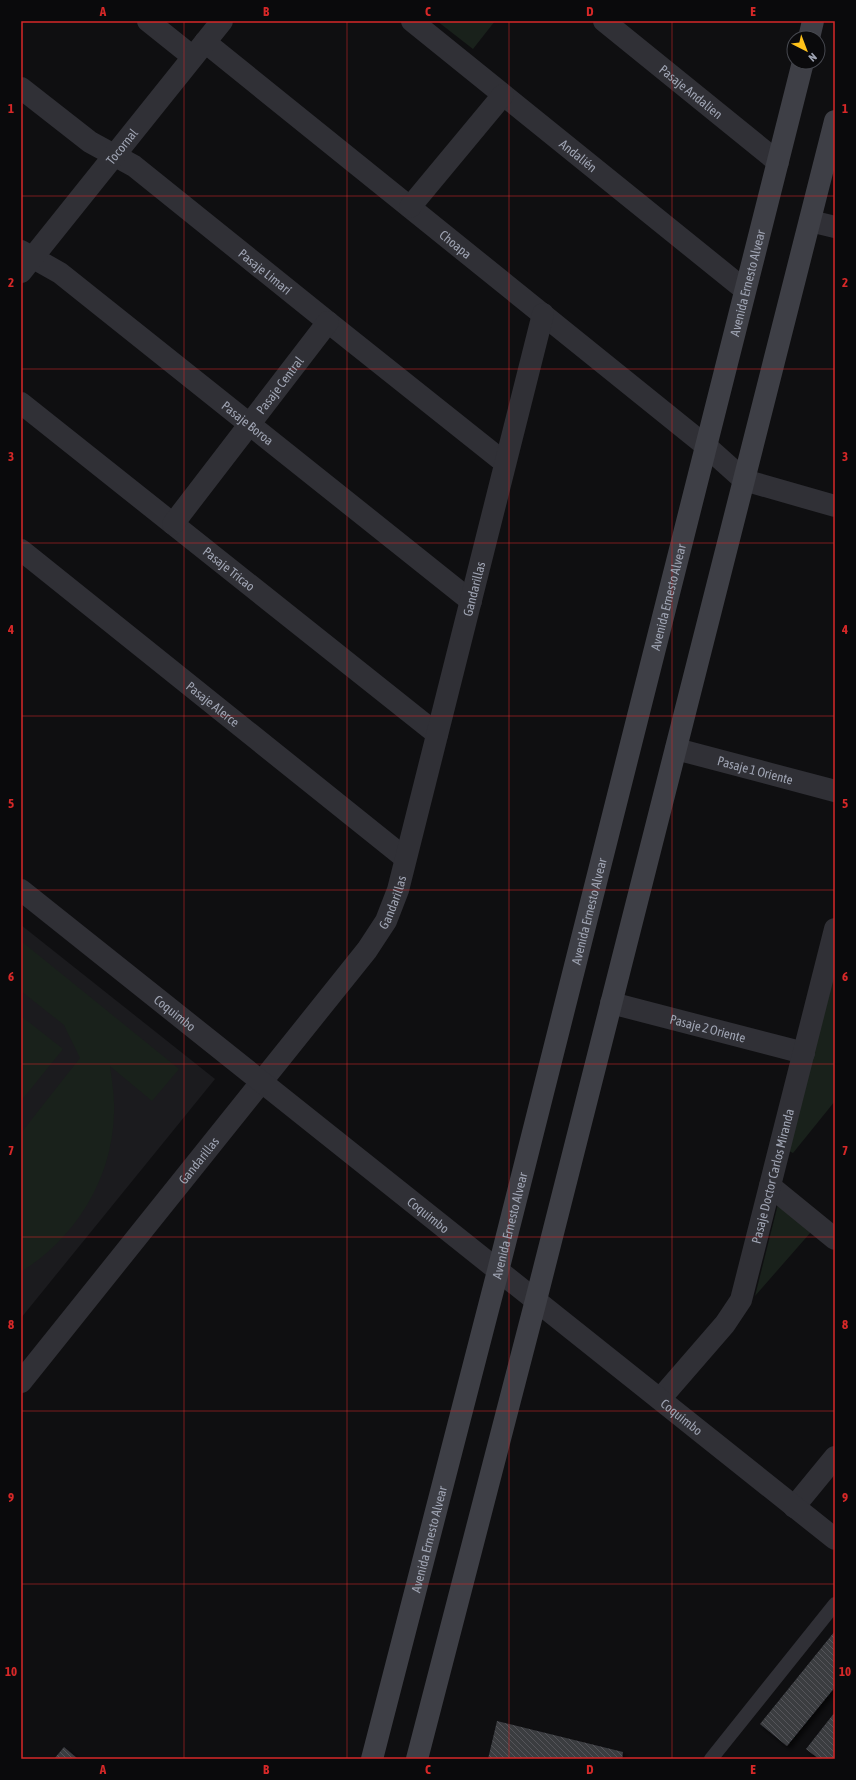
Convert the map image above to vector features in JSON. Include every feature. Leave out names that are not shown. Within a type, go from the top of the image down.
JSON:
[{"type":"main road","name":"Avenida Ernesto Alvear","points":[[372,1759],[498,1271],[801,70]]},
{"type":"main road","points":[[417,1759],[536,1300],[835,121]]},
{"type":"street","name":"Choapa","points":[[148,21],[199,49],[410,207],[706,446],[744,480]]},
{"type":"street","name":"Tocornal","points":[[25,260],[114,156],[222,21]]},
{"type":"street","name":"Andalién","points":[[412,21],[745,290]]},
{"type":"street","name":"Pasaje Andalien","points":[[604,21],[778,162]]},
{"type":"street","name":"Pasaje Limarí","points":[[21,88],[90,142],[134,166],[505,463]]},
{"type":"street","points":[[410,207],[503,95]]},
{"type":"street","points":[[810,221],[835,227]]},
{"type":"street","name":"Pasaje Boroa","points":[[25,260],[60,273],[471,601]]},
{"type":"street","name":"Gandarillas","points":[[21,1382],[377,936],[392,906],[543,314]]},
{"type":"street","name":"Pasaje Central","points":[[173,524],[328,322]]},
{"type":"street","name":"Pasaje Tricao","points":[[21,403],[437,734]]},
{"type":"street","points":[[744,480],[835,506]]},
{"type":"street","name":"Pasaje Alerce","points":[[21,550],[405,858]]},
{"type":"street","name":"Pasaje 1 Oriente","points":[[676,750],[835,791]]},
{"type":"street","name":"Coquimbo","points":[[21,890],[835,1539]]},
{"type":"street","name":"Pasaje Doctor Carlos Miranda","points":[[660,1399],[725,1324],[740,1300],[804,1052],[832,959],[835,929]]},
{"type":"street","name":"Pasaje 2 Oriente","points":[[611,1003],[804,1052]]},
{"type":"street","points":[[770,1186],[835,1239]]},
{"type":"street","points":[[794,1507],[835,1457]]},
{"type":"lane","points":[[711,1759],[835,1604]]},
{"type":"shaded area","points":[[437,21],[495,21],[473,49]]},
{"type":"shaded area","points":[[21,925],[215,1079],[21,1318]]},
{"type":"shaded area","points":[[21,941],[179,1069],[152,1101],[110,1066],[114,1102],[112,1138],[106,1162],[98,1184],[87,1205],[74,1224],[58,1242],[21,1272],[21,1133],[80,1058],[64,1025],[21,991]]},
{"type":"shaded area","points":[[829,972],[835,978],[835,1101],[793,1153],[786,1150]]},
{"type":"shaded area","points":[[21,1016],[63,1049],[21,1101]]},
{"type":"shaded area","points":[[778,1204],[811,1232],[755,1296]]},
{"type":"building","points":[[835,1631],[835,1687],[787,1746],[760,1724]]},
{"type":"building","points":[[835,1712],[835,1759],[819,1759],[806,1749]]},
{"type":"building","points":[[497,1721],[623,1752],[622,1759],[488,1759]]},
{"type":"building","points":[[64,1747],[78,1759],[54,1759]]}]
